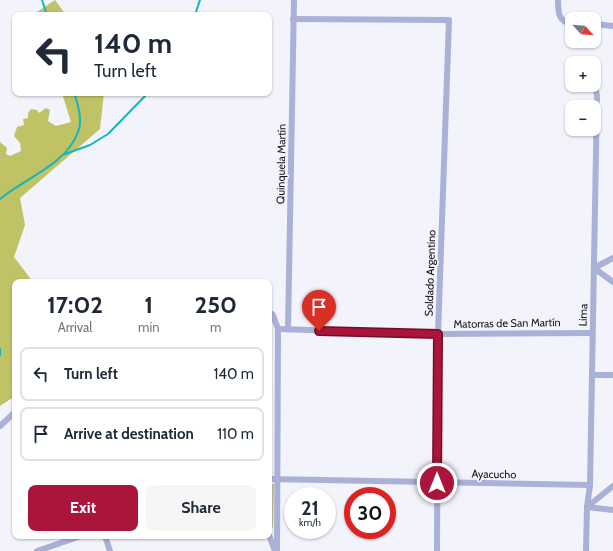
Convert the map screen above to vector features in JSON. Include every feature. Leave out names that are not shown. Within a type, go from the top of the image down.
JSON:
[{"type":"street","name":"Quinquela Martín","points":[[288,329],[294,0]]},
{"type":"street","points":[[558,0],[559,16],[562,21],[565,22]]},
{"type":"street","name":"Soldado Argentino","points":[[293,19],[449,20],[438,334],[437,551]]},
{"type":"street","points":[[601,25],[613,26]]},
{"type":"street","name":"Lima","points":[[586,551],[587,507],[590,485],[596,92]]},
{"type":"street","points":[[613,258],[594,268],[613,282]]},
{"type":"street","points":[[272,314],[278,329],[278,480],[276,551]]},
{"type":"street","name":"Matorras de San Martín","points":[[278,329],[335,332],[438,334],[592,333]]},
{"type":"street","points":[[592,375],[613,375]]},
{"type":"street","points":[[0,426],[12,415]]},
{"type":"street","name":"Ayacucho","points":[[272,479],[590,485]]},
{"type":"street","points":[[587,507],[613,486]]},
{"type":"street","points":[[587,507],[613,510]]},
{"type":"street","points":[[37,551],[72,539]]},
{"type":"street","points":[[106,539],[110,551]]},
{"type":"street","points":[[271,539],[276,551]]},
{"type":"green space","points":[[55,0],[64,12],[37,12]]},
{"type":"green space","points":[[63,96],[104,96],[100,129],[20,198],[25,225],[14,257],[30,278],[12,279],[12,398],[0,406],[0,142],[7,148],[6,154],[10,156],[21,151],[20,143],[14,136],[17,127],[24,125],[23,119],[28,118],[28,113],[31,109],[37,110],[39,113],[46,108],[50,110],[48,121],[56,126],[71,122]]},
{"type":"green space","points":[[272,484],[274,484],[273,529]]},
{"type":"waterway","points":[[42,0],[46,12]]},
{"type":"waterway","points":[[196,12],[200,0]]},
{"type":"waterway","points":[[0,199],[55,162],[72,143],[78,132],[80,123],[75,96]]},
{"type":"waterway","points":[[65,154],[90,145],[108,134],[145,96]]},
{"type":"waterway","points":[[0,349],[0,355]]},
{"type":"route","points":[[319,331],[438,334],[437,483]]}]
